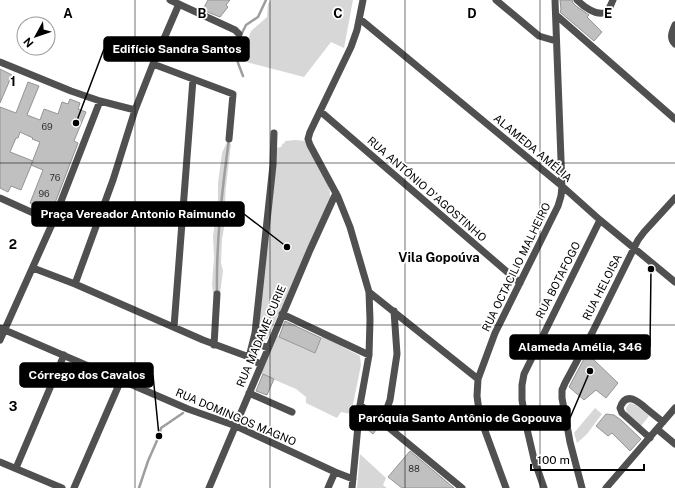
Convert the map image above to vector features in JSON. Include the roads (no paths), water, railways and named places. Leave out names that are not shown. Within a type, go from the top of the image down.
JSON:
[{"type":"street","points":[[170,0],[236,30],[239,34]]},
{"type":"street","points":[[352,488],[360,405],[370,355],[369,292],[350,227],[336,193],[311,148],[309,141],[310,132],[351,47],[360,19],[363,0]]},
{"type":"street","points":[[496,0],[539,36],[556,41]]},
{"type":"street","name":"RUA OCTACILIO MALHEIRO","points":[[506,488],[479,411],[477,396],[478,379],[495,333],[558,206],[561,196],[562,186],[555,0]]},
{"type":"street","points":[[577,0],[590,10],[599,13],[607,11],[613,0]]},
{"type":"street","points":[[75,284],[113,180],[135,110],[179,4]]},
{"type":"street","points":[[556,15],[675,119]]},
{"type":"street","name":"ALAMEDA AMÉLIA","points":[[360,19],[562,186],[600,220],[675,282]]},
{"type":"street","points":[[673,41],[671,35],[675,25]]},
{"type":"street","points":[[357,30],[375,32]]},
{"type":"street","points":[[0,62],[71,91],[100,101],[135,110]]},
{"type":"street","points":[[153,64],[233,94],[229,139]]},
{"type":"street","points":[[174,327],[193,79]]},
{"type":"street","points":[[0,340],[2,329],[53,222],[100,101]]},
{"type":"street","name":"RUA ANTÔNIO D'AGOSTINHO","points":[[320,111],[520,283]]},
{"type":"street","points":[[249,357],[254,342],[273,166],[274,134]]},
{"type":"street","name":"RUA MADAME CURIE","points":[[209,488],[282,314],[336,193]]},
{"type":"street","points":[[0,198],[53,222]]},
{"type":"street","name":"RUA HELOISA","points":[[582,488],[570,442],[562,398],[562,390],[638,240],[675,198]]},
{"type":"street","name":"RUA BOTAFOGO","points":[[544,488],[534,459],[523,407],[522,385],[524,374],[600,220]]},
{"type":"street","points":[[32,268],[75,284],[214,344],[249,357],[261,365]]},
{"type":"street","points":[[369,292],[478,379]]},
{"type":"street","points":[[214,344],[217,294]]},
{"type":"street","points":[[382,422],[390,400],[397,354],[394,311]]},
{"type":"street","points":[[282,314],[370,355]]},
{"type":"street","name":"RUA DOMINGOS MAGNO","points":[[2,329],[188,409],[236,426],[353,479]]},
{"type":"street","points":[[254,342],[268,348]]},
{"type":"street","points":[[16,468],[64,355]]},
{"type":"street","points":[[74,488],[121,380]]},
{"type":"street","points":[[249,393],[292,412]]},
{"type":"street","points":[[650,438],[622,413],[620,408],[624,400],[629,398],[637,400],[663,422]]},
{"type":"street","points":[[360,405],[462,488]]},
{"type":"street","points":[[606,488],[675,408]]},
{"type":"street","points":[[657,429],[675,444]]},
{"type":"street","points":[[0,462],[62,488]]},
{"type":"street","points":[[328,488],[335,472]]},
{"type":"waterway","points":[[243,76],[238,63],[235,47],[246,25],[258,17],[266,0]]},
{"type":"waterway","points":[[217,294],[217,255],[220,216],[229,139]]},
{"type":"waterway","points":[[139,488],[161,428],[183,413]]},
{"type":"place","name":"Edifício Sandra Santos","points":[[76,123]]},
{"type":"place","name":"Praça Vereador Antonio Raimundo","points":[[287,247]]},
{"type":"place","name":"Alameda Amélia, 346","points":[[651,269]]},
{"type":"place","name":"Paróquia Santo Antônio de Gopouva","points":[[590,371]]},
{"type":"place","name":"Córrego dos Cavalos","points":[[159,436]]},
{"type":"district","name":"Vila Gopoúva","points":[[439,257]]}]
